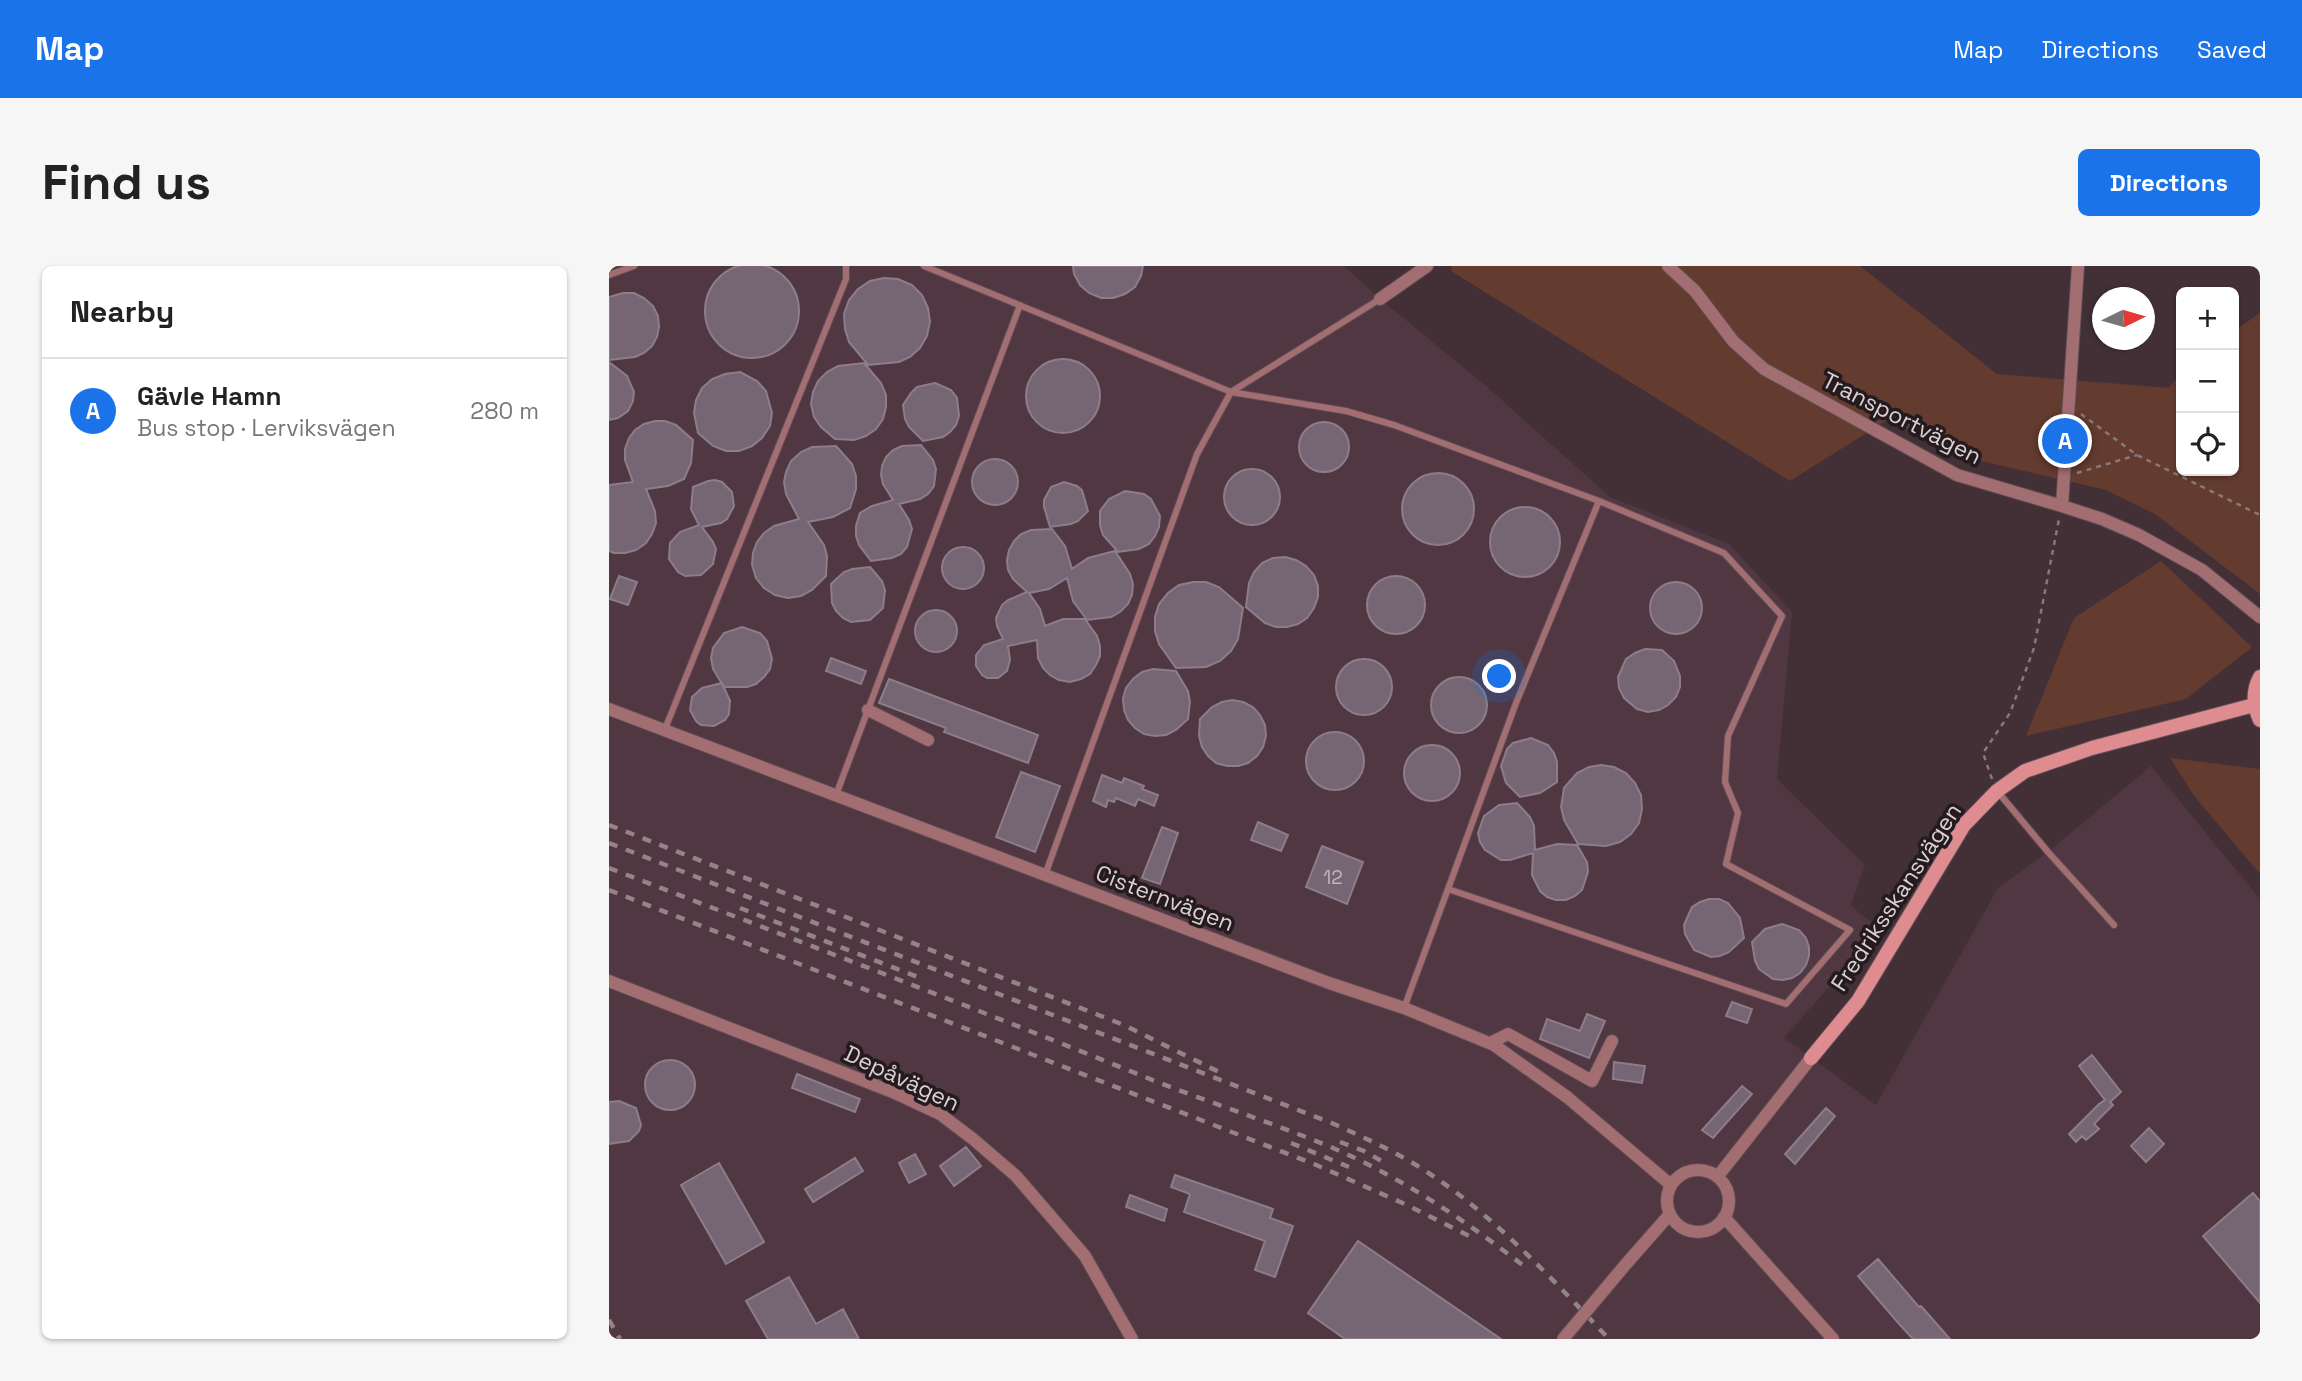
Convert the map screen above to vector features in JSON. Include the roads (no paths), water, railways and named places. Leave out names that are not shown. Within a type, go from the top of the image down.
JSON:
[{"type":"main road","points":[[2260,677],[2254,693],[2254,705],[2260,720]]},
{"type":"main road","name":"Fredriksskansvägen","points":[[1811,1058],[1858,1001],[1964,825],[1997,791],[2025,771],[2081,752],[2254,705]]},
{"type":"street","points":[[1380,299],[1427,266]]},
{"type":"street","name":"Transportvägen","points":[[1668,266],[1695,291],[1733,341],[1764,369],[1957,475],[2102,519],[2139,535],[2202,570],[2260,617]]},
{"type":"street","points":[[2062,506],[2078,266]]},
{"type":"street","name":"Cisternvägen","points":[[609,709],[1328,983],[1404,1008],[1490,1043],[1567,1097],[1671,1185]]},
{"type":"street","points":[[868,710],[928,740]]},
{"type":"street","name":"Depåvägen","points":[[609,981],[883,1088],[940,1114],[1016,1176],[1058,1224],[1084,1256],[1132,1339]]},
{"type":"street","points":[[1490,1043],[1508,1034],[1592,1081],[1612,1041]]},
{"type":"street","name":"Fredriksskansvägen","points":[[1718,1177],[1811,1058]]},
{"type":"street","points":[[1687,1171],[1709,1171],[1718,1177],[1728,1191],[1729,1200],[1724,1217],[1718,1224],[1701,1231],[1683,1227],[1670,1214],[1668,1194],[1671,1185],[1687,1171]]},
{"type":"street","points":[[1563,1339],[1670,1214]]},
{"type":"street","points":[[1724,1217],[1833,1339]]},
{"type":"lane","points":[[609,275],[634,266]]},
{"type":"lane","points":[[664,729],[846,279],[846,266]]},
{"type":"lane","points":[[924,266],[1231,393],[1346,411],[1395,425],[1599,501],[1724,553],[1782,616],[1728,736],[1725,782],[1738,813],[1726,864],[1850,930],[1786,1004],[1448,888]]},
{"type":"lane","points":[[1045,875],[1197,454],[1231,393],[1380,299]]},
{"type":"lane","points":[[836,795],[1020,305]]},
{"type":"lane","points":[[1404,1008],[1516,703],[1599,501]]},
{"type":"lane","points":[[1997,791],[2114,925]]},
{"type":"railway","points":[[609,825],[1124,1025],[1219,1072]]},
{"type":"railway","points":[[609,843],[1334,1124],[1380,1146],[1424,1170],[1498,1227],[1609,1339]]},
{"type":"railway","points":[[609,868],[1333,1148],[1386,1174],[1435,1203],[1529,1270]]},
{"type":"railway","points":[[609,890],[1314,1164],[1407,1205],[1475,1239]]},
{"type":"railway","points":[[740,908],[923,979]]},
{"type":"railway","points":[[1340,1142],[1385,1163]]},
{"type":"railway","points":[[1291,1143],[1349,1167]]},
{"type":"railway","points":[[609,1320],[620,1339]]},
{"type":"place","name":"Gävle Hamn","points":[[2065,441]]}]
